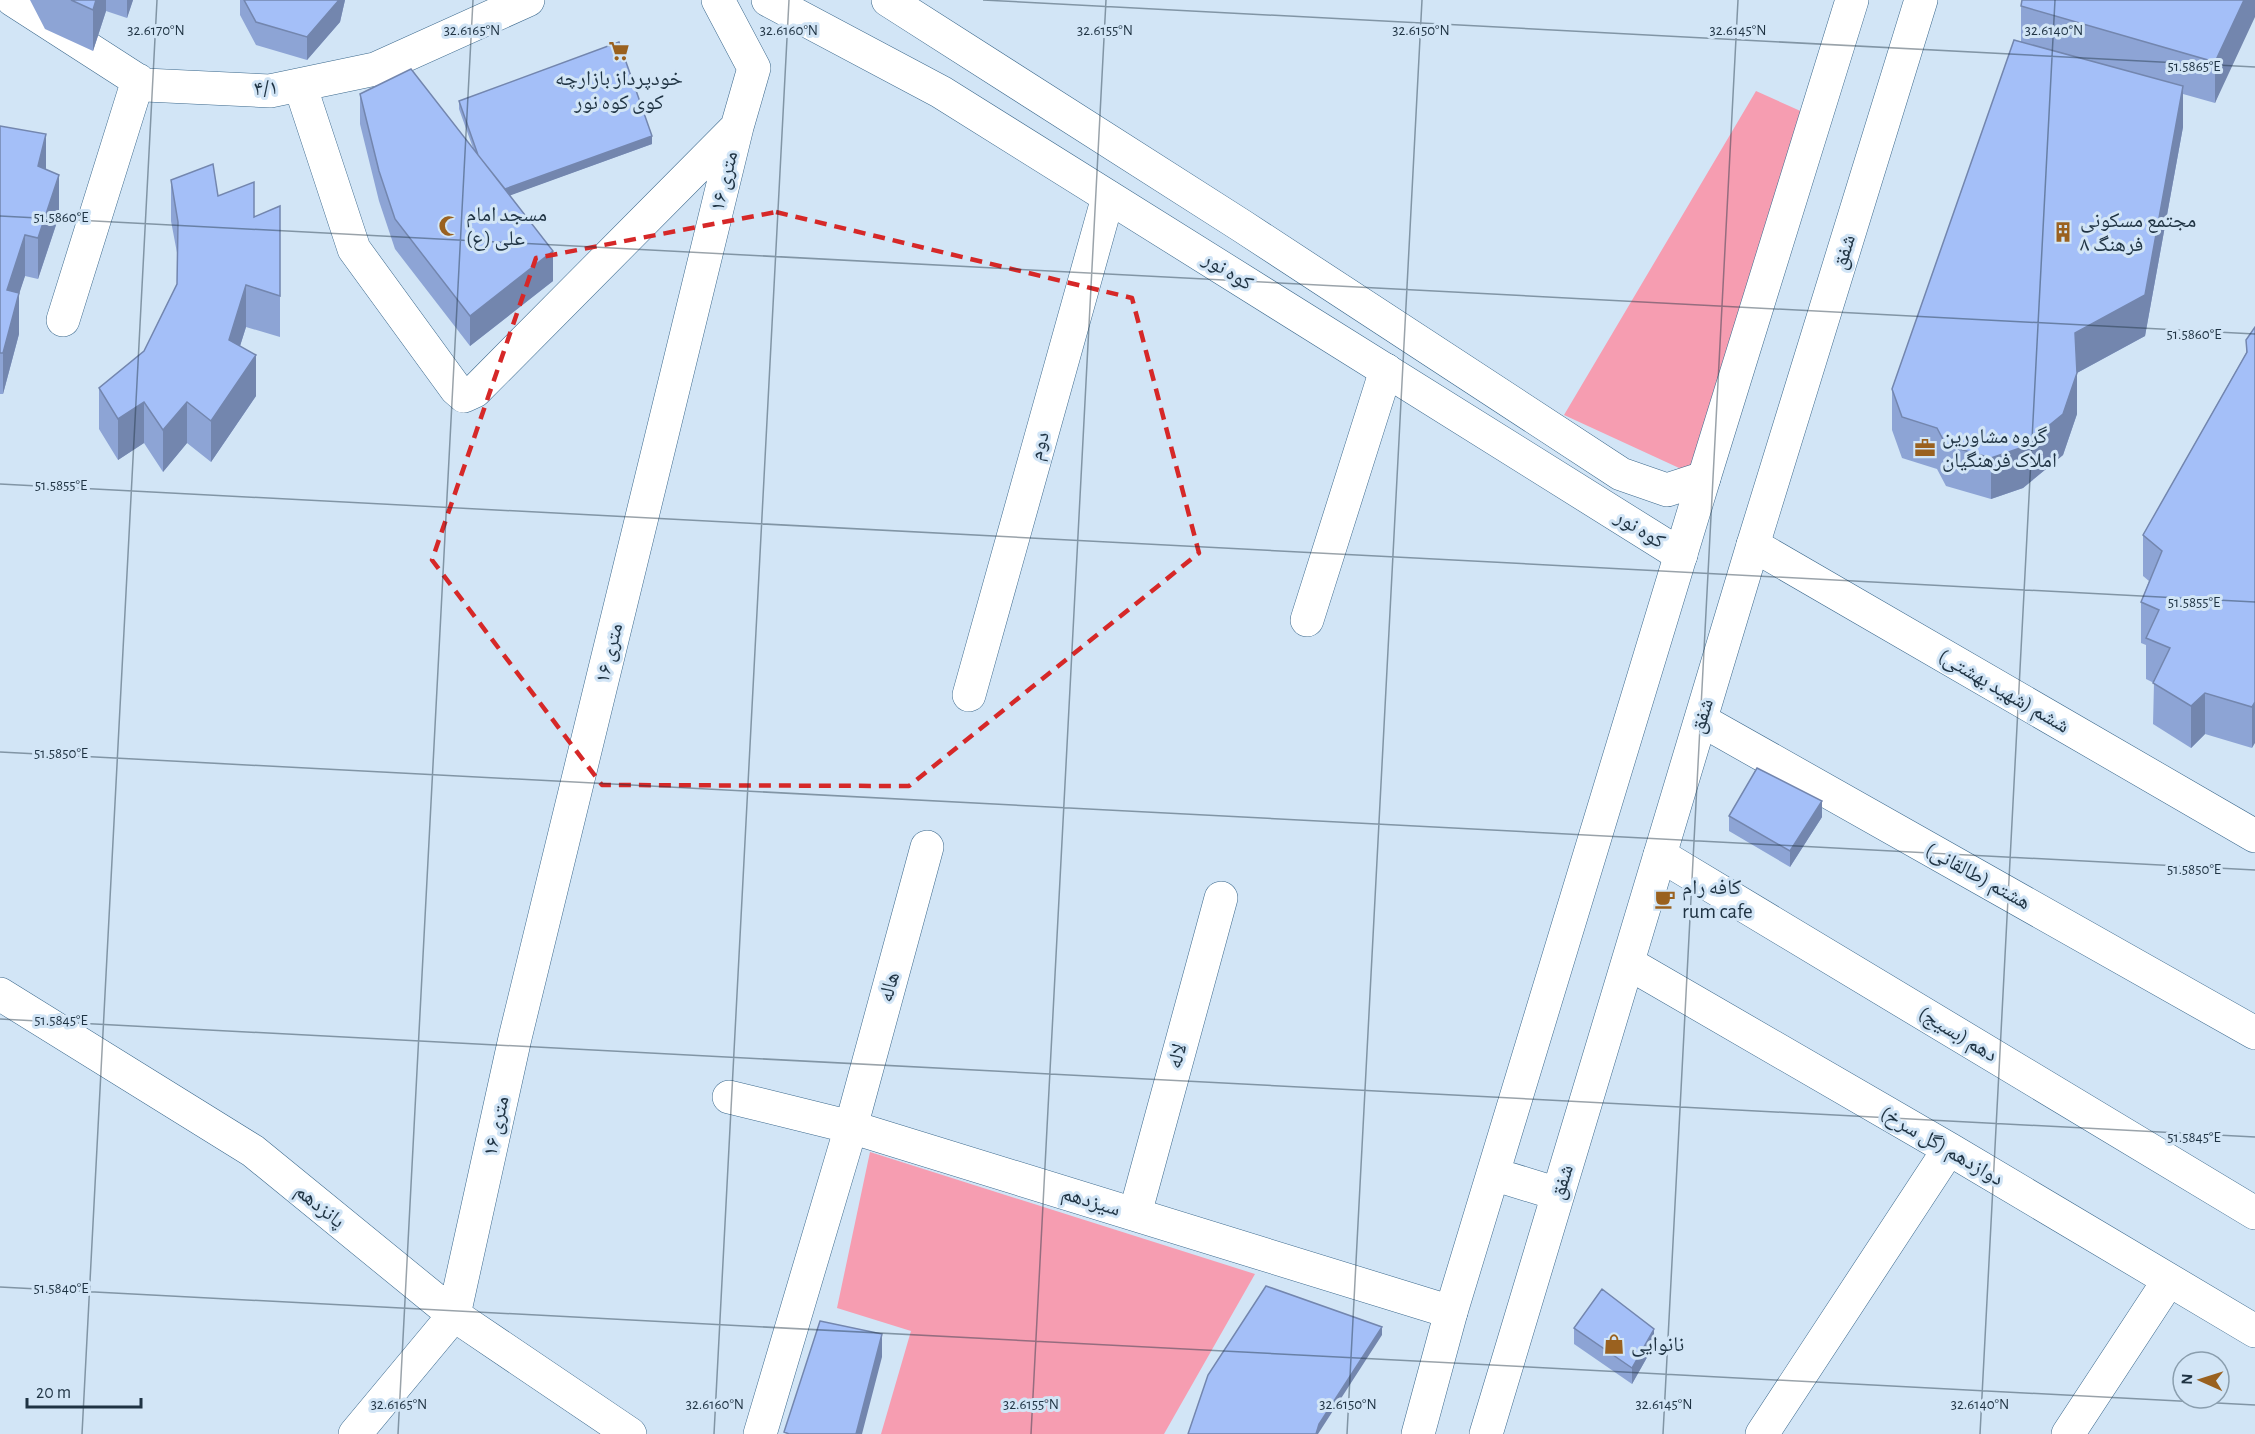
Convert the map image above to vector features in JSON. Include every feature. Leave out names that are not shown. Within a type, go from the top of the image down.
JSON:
[{"type":"street","name":"۴/۱","points":[[13,0],[146,85],[270,91],[375,69],[528,0]]},
{"type":"street","name":"۱۶ متری","points":[[454,1315],[515,1038],[737,127],[754,68],[718,0]]},
{"type":"street","name":"کوه نور","points":[[768,0],[941,92],[1681,555]]},
{"type":"street","name":"کوه نور","points":[[888,0],[1242,226],[1621,474],[1666,490],[1704,478]]},
{"type":"street","points":[[1418,1434],[1451,1312],[1851,0]]},
{"type":"street","name":"شفق","points":[[1486,1434],[1754,545],[1922,0]]},
{"type":"street","points":[[63,320],[138,80]]},
{"type":"street","points":[[300,85],[354,249],[456,389],[464,396],[475,391],[737,127]]},
{"type":"street","name":"دوم","points":[[969,695],[1108,197]]},
{"type":"street","points":[[1307,620],[1386,370]]},
{"type":"street","points":[[1640,529],[1656,521],[1661,503],[1652,485]]},
{"type":"street","name":"ششم (شهید بهشتی)","points":[[1754,545],[2255,836]]},
{"type":"street","name":"هشتم (طالقانی)","points":[[1701,720],[2255,1033]]},
{"type":"street","name":"هاله","points":[[760,1434],[851,1127],[927,847]]},
{"type":"street","name":"دهم (بسیج)","points":[[1660,855],[2255,1213]]},
{"type":"street","name":"لاله","points":[[1134,1214],[1221,898]]},
{"type":"street","name":"دوازدهم (گل سرخ)","points":[[1628,963],[1949,1149],[2255,1331]]},
{"type":"street","name":"پانزدهم","points":[[0,994],[253,1151],[454,1315],[630,1434]]},
{"type":"street","name":"سیزدهم","points":[[729,1097],[851,1127],[1451,1312]]},
{"type":"street","points":[[1762,1434],[1949,1149]]},
{"type":"street","points":[[1493,1174],[1558,1194]]},
{"type":"street","points":[[2068,1434],[2169,1280]]},
{"type":"street","points":[[356,1434],[454,1315]]},
{"type":"highlighted area","points":[[776,212],[1132,298],[1199,553],[909,786],[602,785],[432,560],[536,258]]},
{"type":"shaded area","points":[[1756,91],[1805,113],[1690,473],[1564,415]]},
{"type":"shaded area","points":[[870,1152],[1255,1274],[1164,1434],[881,1434],[911,1331],[837,1308]]},
{"type":"building","points":[[71,0],[96,0],[93,10]]},
{"type":"building","points":[[244,0],[339,0],[307,37],[256,22]]},
{"type":"building","points":[[2022,0],[2244,0],[2215,62],[2021,6]]},
{"type":"building","name":"مجتمع مسکونی فرهنگ ۸","points":[[2014,40],[2183,86],[2145,295],[2075,333],[2077,373],[2063,414],[2023,447],[1991,458],[1946,445],[1937,428],[1902,417],[1892,389]]},
{"type":"building","points":[[619,42],[652,136],[505,189],[478,155],[459,101]]},
{"type":"building","name":"مسجد امام علی (ع)","points":[[411,69],[553,251],[470,316],[395,219],[379,171],[360,94]]},
{"type":"building","points":[[0,126],[46,134],[38,166],[59,175],[38,238],[25,235],[7,290],[19,293],[3,353],[0,353]]},
{"type":"building","points":[[213,164],[218,196],[254,182],[254,217],[280,206],[280,296],[246,285],[229,340],[256,355],[211,421],[187,402],[163,430],[144,402],[118,419],[99,388],[144,351],[177,284],[178,222],[171,180]]},
{"type":"building","points":[[2255,327],[2255,702],[2252,707],[2205,693],[2191,706],[2153,683],[2170,648],[2146,638],[2159,610],[2141,602],[2162,551],[2143,535],[2247,352],[2246,340]]},
{"type":"building","points":[[1757,768],[1822,801],[1790,851],[1729,816]]},
{"type":"building","points":[[1266,1286],[1382,1327],[1319,1424],[1316,1434],[1188,1434],[1208,1375]]},
{"type":"building","name":"نانوایی","points":[[1602,1289],[1654,1329],[1632,1368],[1574,1328]]},
{"type":"building","points":[[820,1321],[882,1334],[856,1434],[789,1434],[784,1432]]},
{"type":"place","name":"خودپرداز بازارچه کوی کوه نور","points":[[619,51]]},
{"type":"place","name":"مسجد امام علی (ع)","points":[[449,226]]},
{"type":"place","name":"مجتمع مسکونی فرهنگ ۸","points":[[2063,232]]},
{"type":"place","name":"گروه مشاورین املاک فرهنگیان","points":[[1925,448]]},
{"type":"place","name":"کافه رام rum cafe","points":[[1665,899]]},
{"type":"place","name":"نانوایی","points":[[1614,1344]]}]
